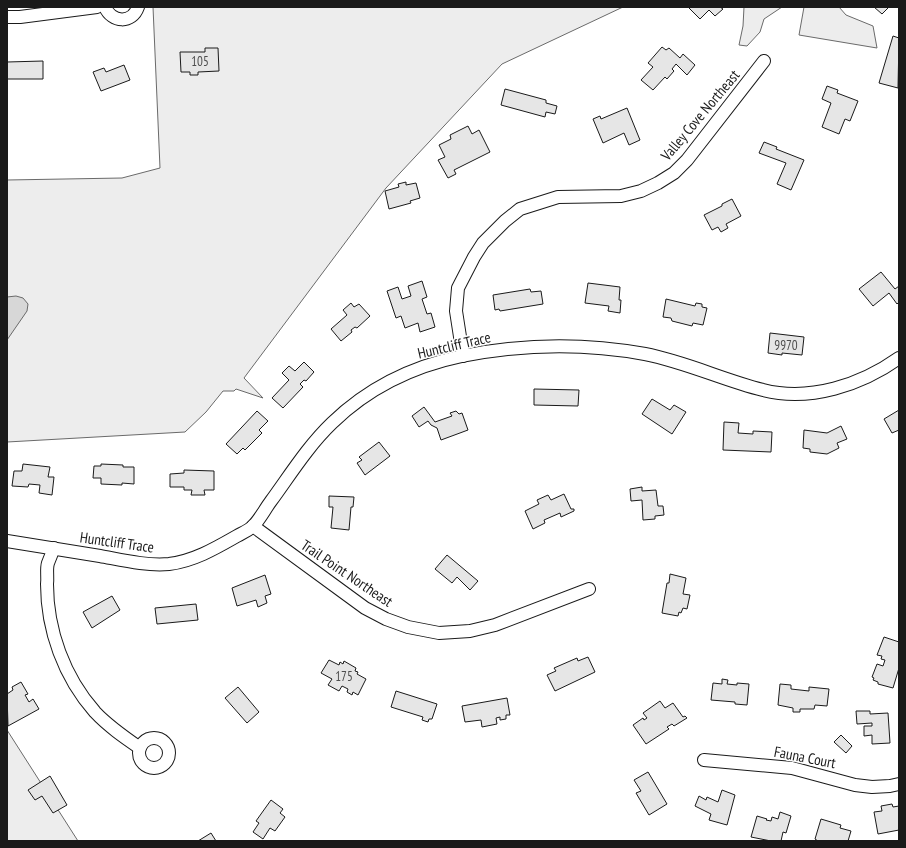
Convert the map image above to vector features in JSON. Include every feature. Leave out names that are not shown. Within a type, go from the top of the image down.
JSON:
[{"type":"street","points":[[7,17],[20,17],[97,7]]},
{"type":"street","points":[[106,7],[109,14],[119,20],[130,18],[135,14],[138,7]]},
{"type":"street","name":"Valley Cove Northeast","points":[[463,356],[456,311],[458,288],[474,256],[483,243],[494,232],[520,209],[558,197],[621,196],[641,191],[674,173],[688,160],[764,61]]},
{"type":"street","name":"Huntcliff Trace","points":[[7,541],[142,564],[169,564],[189,560],[215,549],[253,526],[314,443],[331,424],[351,406],[376,389],[402,375],[431,364],[463,356],[502,350],[538,347],[611,349],[645,354],[679,362],[764,390],[782,393],[804,393],[836,389],[865,378],[888,366],[899,358]]},
{"type":"street","name":"Trail Point Northeast","points":[[253,526],[365,608],[386,620],[408,627],[439,633],[470,631],[495,625],[589,589]]},
{"type":"street","points":[[54,548],[48,564],[47,600],[52,632],[62,660],[77,689],[95,712],[112,728],[140,748]]},
{"type":"street","name":"Fauna Court","points":[[704,760],[792,768],[856,785],[872,787],[899,784]]},
{"type":"shaded area","points":[[153,7],[623,7],[502,64],[386,188],[244,378],[263,398],[236,389],[234,391],[223,391],[206,412],[185,432],[7,442],[7,180],[122,178],[160,168]]},
{"type":"shaded area","points":[[744,7],[782,7],[764,19],[760,32],[747,46],[739,45],[743,26]]},
{"type":"shaded area","points":[[804,7],[839,7],[846,15],[873,26],[877,48],[799,35]]},
{"type":"shaded area","points":[[16,296],[23,298],[28,304],[27,311],[7,340],[7,297]]},
{"type":"shaded area","points":[[7,730],[78,841],[7,841]]},
{"type":"building","points":[[688,7],[720,7],[723,9],[715,16],[709,10],[700,19]]},
{"type":"building","points":[[874,7],[889,7],[882,14]]},
{"type":"building","points":[[893,36],[899,38],[898,88],[879,83]]},
{"type":"building","points":[[662,47],[666,50],[669,48],[680,58],[683,54],[695,65],[687,75],[676,64],[672,69],[674,71],[667,79],[665,77],[653,90],[641,80],[653,67],[648,63]]},
{"type":"building","points":[[205,48],[218,48],[219,71],[198,72],[198,75],[190,75],[190,72],[181,72],[180,52],[205,52]]},
{"type":"building","points":[[43,61],[43,79],[7,79],[7,62]]},
{"type":"building","points":[[124,65],[130,80],[101,91],[93,72],[104,68],[106,72]]},
{"type":"building","points":[[827,86],[838,90],[837,93],[858,101],[850,121],[845,119],[839,134],[822,127],[831,103],[822,99]]},
{"type":"building","points":[[505,89],[546,100],[546,103],[557,106],[555,114],[546,112],[545,117],[501,105]]},
{"type":"building","points":[[627,108],[640,140],[629,145],[624,133],[603,143],[593,119],[600,116],[601,119]]},
{"type":"building","points":[[468,126],[472,134],[479,130],[490,152],[454,170],[456,174],[448,178],[438,160],[445,157],[439,145],[451,139],[450,135]]},
{"type":"building","points":[[764,142],[777,147],[776,149],[804,160],[791,190],[777,184],[786,163],[759,153]]},
{"type":"building","points":[[406,182],[406,185],[416,183],[420,198],[410,201],[411,203],[389,209],[385,191],[399,187],[398,184]]},
{"type":"building","points":[[732,199],[741,216],[726,224],[728,228],[721,232],[718,227],[712,230],[704,215]]},
{"type":"building","points":[[881,272],[895,289],[899,286],[899,302],[897,304],[889,293],[873,306],[859,289]]},
{"type":"building","points":[[422,281],[427,297],[422,299],[427,314],[431,313],[435,327],[420,332],[418,323],[405,328],[401,316],[396,318],[387,291],[398,287],[402,299],[411,296],[408,286]]},
{"type":"building","points":[[588,283],[620,287],[620,313],[608,311],[609,306],[585,303]]},
{"type":"building","points":[[530,289],[531,292],[541,291],[543,304],[500,311],[499,309],[495,310],[493,295]]},
{"type":"building","points":[[666,299],[695,306],[696,303],[702,304],[702,307],[707,308],[703,325],[693,323],[692,326],[672,321],[671,318],[663,317]]},
{"type":"building","points":[[351,303],[354,307],[359,304],[370,316],[357,328],[355,327],[351,330],[352,332],[341,341],[331,329],[347,315],[343,310]]},
{"type":"building","points":[[770,333],[804,337],[802,355],[768,353]]},
{"type":"building","points":[[304,362],[314,372],[306,381],[304,380],[300,384],[303,387],[283,408],[272,398],[289,380],[282,373],[289,366],[295,371]]},
{"type":"building","points":[[534,389],[579,390],[578,406],[534,405]]},
{"type":"building","points":[[652,399],[670,410],[674,405],[686,412],[672,434],[642,414]]},
{"type":"building","points":[[424,407],[435,422],[452,416],[450,413],[456,411],[459,414],[462,413],[468,430],[441,440],[437,428],[431,425],[428,421],[419,427],[412,416]]},
{"type":"building","points":[[899,410],[899,430],[892,433],[884,419]]},
{"type":"building","points":[[257,411],[268,421],[259,430],[262,433],[245,450],[243,448],[237,454],[226,444]]},
{"type":"building","points":[[724,422],[739,423],[738,433],[753,434],[753,431],[772,432],[771,452],[723,450]]},
{"type":"building","points":[[841,426],[847,439],[837,443],[839,448],[827,454],[810,452],[810,449],[803,448],[804,430],[827,433]]},
{"type":"building","points":[[379,442],[390,456],[365,475],[357,463],[362,460],[359,457]]},
{"type":"building","points":[[23,464],[50,467],[48,477],[54,477],[52,495],[39,493],[40,485],[29,484],[28,487],[12,486],[14,471],[22,471]]},
{"type":"building","points":[[101,464],[134,467],[134,484],[101,484],[101,478],[93,478],[94,466],[101,466]]},
{"type":"building","points":[[184,470],[214,471],[214,490],[204,490],[205,495],[191,495],[192,490],[184,490],[184,487],[170,487],[170,474],[184,473]]},
{"type":"building","points":[[642,487],[642,491],[656,490],[658,506],[663,506],[664,515],[655,516],[655,519],[643,520],[642,500],[631,501],[630,489]]},
{"type":"building","points":[[564,494],[571,509],[574,509],[574,511],[561,517],[560,513],[544,520],[545,523],[533,529],[525,511],[539,504],[537,500],[548,495],[551,500]]},
{"type":"building","points":[[329,496],[354,497],[353,507],[351,507],[349,530],[331,528],[333,507],[329,507]]},
{"type":"building","points":[[447,555],[478,581],[470,590],[457,577],[452,583],[435,569]]},
{"type":"building","points":[[670,574],[686,578],[683,594],[690,595],[687,609],[683,608],[681,613],[679,612],[678,616],[662,613]]},
{"type":"building","points":[[265,575],[271,594],[265,596],[267,603],[258,607],[256,600],[237,606],[232,588]]},
{"type":"building","points":[[112,596],[120,610],[92,628],[83,612]]},
{"type":"building","points":[[196,604],[198,620],[157,624],[155,608]]},
{"type":"building","points":[[884,637],[899,642],[899,668],[893,688],[878,684],[878,682],[873,680],[874,678],[872,677],[877,664],[883,666],[885,660],[881,659],[882,656],[877,655]]},
{"type":"building","points":[[588,657],[595,672],[555,691],[547,675],[556,671],[554,668],[577,658],[578,661]]},
{"type":"building","points":[[329,660],[339,665],[340,662],[343,664],[344,661],[356,668],[355,671],[358,672],[357,674],[366,679],[358,695],[353,692],[352,695],[347,692],[348,689],[342,686],[339,691],[328,685],[332,679],[321,673]]},
{"type":"building","points":[[722,679],[728,680],[727,684],[749,684],[747,705],[735,704],[735,702],[711,700],[713,683],[722,684]]},
{"type":"building","points":[[21,682],[28,694],[25,695],[29,702],[33,699],[39,709],[8,726],[7,694],[13,690],[12,687]]},
{"type":"building","points":[[780,684],[791,685],[791,689],[809,691],[809,687],[829,689],[827,706],[815,705],[814,709],[800,709],[800,712],[793,712],[793,708],[778,705]]},
{"type":"building","points":[[238,687],[259,712],[247,723],[225,698]]},
{"type":"building","points":[[396,691],[437,704],[432,719],[429,719],[428,722],[422,720],[423,717],[391,707]]},
{"type":"building","points":[[507,698],[510,715],[506,715],[506,719],[500,720],[500,717],[496,718],[497,724],[482,727],[481,720],[465,722],[462,706]]},
{"type":"building","points":[[660,701],[665,708],[673,703],[683,717],[685,716],[687,718],[674,726],[672,724],[667,727],[669,729],[646,744],[633,725],[643,718],[644,720],[647,718],[643,713]]},
{"type":"building","points":[[856,711],[870,711],[870,714],[888,713],[890,743],[872,744],[872,735],[864,736],[864,726],[872,726],[872,723],[857,724]]},
{"type":"building","points":[[841,735],[852,746],[846,753],[834,742]]},
{"type":"building","points":[[648,772],[667,804],[649,815],[636,793],[641,791],[634,780]]},
{"type":"building","points":[[50,776],[67,805],[53,813],[42,796],[35,800],[28,790]]},
{"type":"building","points":[[722,790],[735,795],[727,825],[709,820],[711,814],[695,806],[699,796],[706,800],[707,797],[718,802]]},
{"type":"building","points":[[271,800],[283,809],[280,813],[285,817],[275,831],[270,828],[263,839],[253,832],[259,823],[256,821]]},
{"type":"building","points":[[892,804],[893,807],[899,806],[899,830],[878,834],[874,812],[882,811],[881,806]]},
{"type":"building","points":[[780,812],[791,816],[786,833],[783,832],[781,841],[771,841],[751,837],[757,816],[771,821],[772,817],[778,819]]},
{"type":"building","points":[[821,819],[841,825],[840,828],[851,831],[848,841],[818,841],[815,839]]},
{"type":"building","points":[[211,833],[216,841],[198,841]]}]
